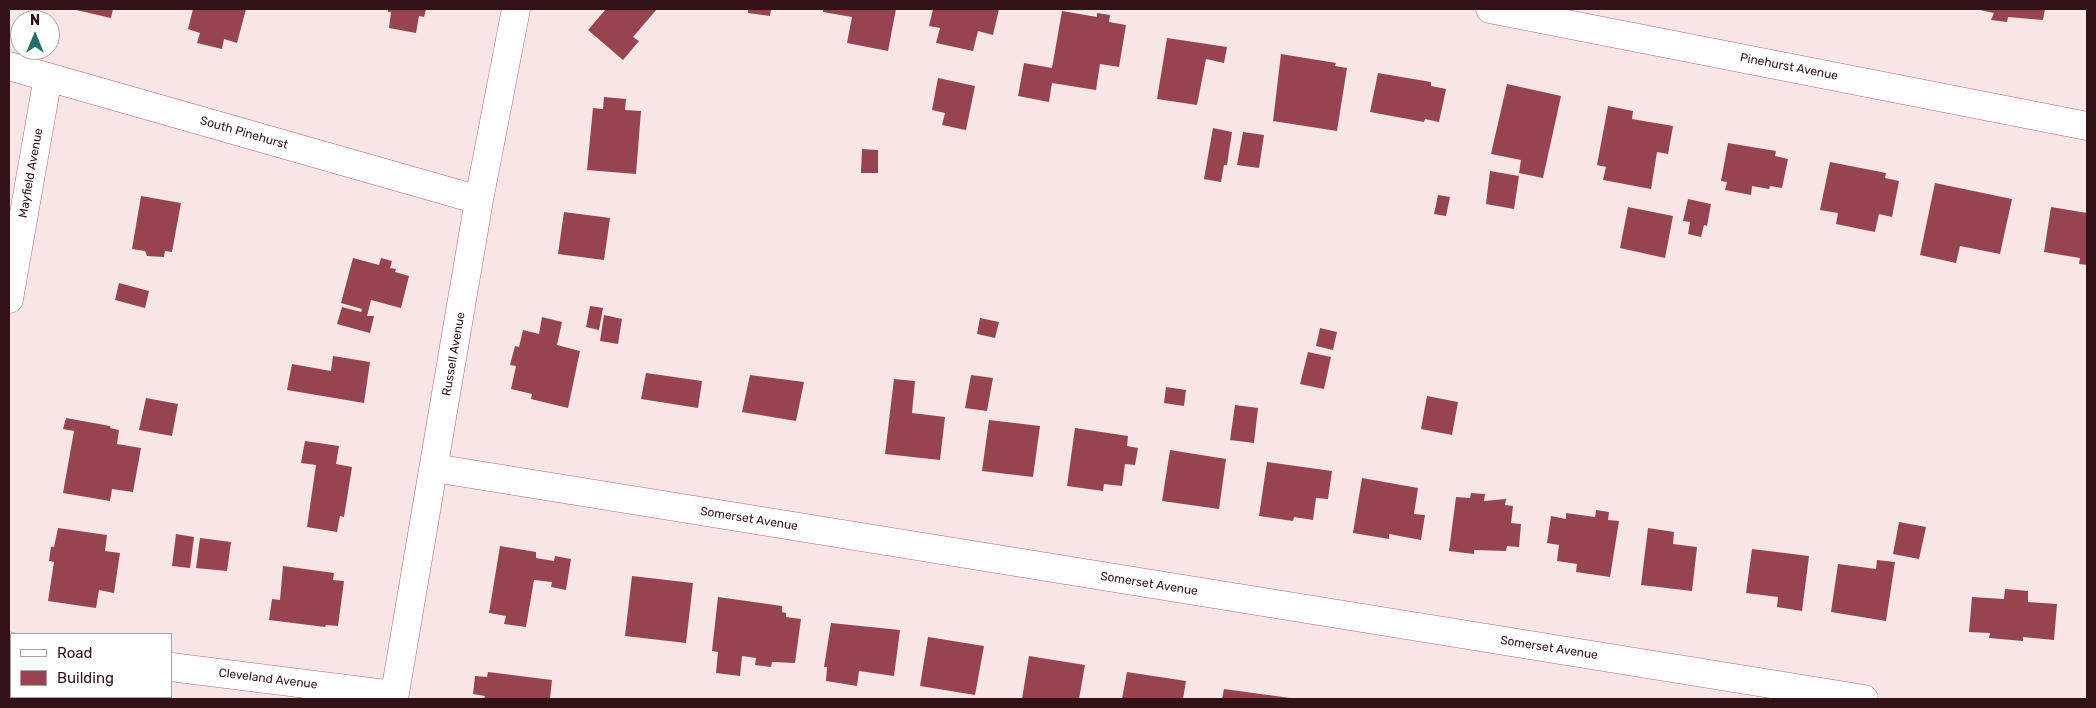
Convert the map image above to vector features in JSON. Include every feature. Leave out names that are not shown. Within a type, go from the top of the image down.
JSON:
[{"type":"street","name":"Russell Avenue","points":[[394,697],[478,200],[516,9]]},
{"type":"street","name":"Pinehurst Avenue","points":[[1490,9],[2087,126]]},
{"type":"street","name":"South Pinehurst","points":[[9,66],[478,200]]},
{"type":"street","name":"Mayfield Avenue","points":[[9,298],[48,77]]},
{"type":"street","name":"Somerset Avenue","points":[[434,468],[1864,699]]},
{"type":"street","name":"Cleveland Avenue","points":[[172,667],[394,697]]},
{"type":"building","points":[[72,9],[113,9],[111,18]]},
{"type":"building","points":[[193,9],[246,9],[237,43],[224,39],[222,49],[197,43],[200,33],[188,29]]},
{"type":"building","points":[[388,9],[426,9],[424,17],[419,16],[416,33],[389,28],[391,12],[388,12]]},
{"type":"building","points":[[606,9],[657,9],[633,37],[639,41],[623,60],[588,30]]},
{"type":"building","points":[[748,9],[771,9],[770,16],[748,13]]},
{"type":"building","points":[[823,9],[896,9],[888,51],[847,43],[852,17],[823,12]]},
{"type":"building","points":[[933,9],[999,9],[993,35],[978,31],[973,51],[936,43],[940,28],[929,26]]},
{"type":"building","points":[[1976,9],[2045,9],[2043,20],[2008,17],[2007,22],[1991,20],[1994,13]]},
{"type":"building","points":[[1062,11],[1097,17],[1097,13],[1110,15],[1109,22],[1126,25],[1119,67],[1100,64],[1096,90],[1052,83],[1049,102],[1018,96],[1024,63],[1052,68]]},
{"type":"building","points":[[1167,38],[1227,47],[1224,63],[1206,59],[1197,105],[1157,99]]},
{"type":"building","points":[[1281,54],[1336,63],[1335,66],[1347,68],[1337,131],[1273,121]]},
{"type":"building","points":[[1378,73],[1431,82],[1431,86],[1446,89],[1439,122],[1425,119],[1424,122],[1370,112]]},
{"type":"building","points":[[938,78],[975,86],[966,130],[942,125],[945,113],[932,110]]},
{"type":"building","points":[[1507,84],[1561,96],[1543,178],[1519,173],[1521,160],[1491,154]]},
{"type":"building","points":[[604,97],[626,99],[625,110],[641,111],[636,174],[587,170],[593,108],[603,109]]},
{"type":"building","points":[[1608,106],[1633,111],[1632,119],[1673,126],[1668,154],[1657,152],[1651,189],[1603,180],[1606,167],[1597,165]]},
{"type":"building","points":[[1213,128],[1232,132],[1227,165],[1224,165],[1221,182],[1204,179]]},
{"type":"building","points":[[1243,132],[1264,135],[1259,168],[1237,165]]},
{"type":"building","points":[[1728,143],[1776,151],[1775,156],[1788,159],[1782,188],[1770,186],[1769,189],[1752,186],[1751,195],[1725,190],[1727,182],[1721,181]]},
{"type":"building","points":[[862,149],[878,150],[878,173],[861,173]]},
{"type":"building","points":[[1830,162],[1886,173],[1885,178],[1899,181],[1892,217],[1879,214],[1875,232],[1836,224],[1838,213],[1820,210]]},
{"type":"building","points":[[1490,171],[1519,176],[1514,209],[1486,204]]},
{"type":"building","points":[[1935,183],[2012,199],[2000,254],[1960,246],[1956,263],[1920,255]]},
{"type":"building","points":[[1438,195],[1450,197],[1446,216],[1434,214]]},
{"type":"building","points":[[141,196],[181,203],[172,252],[165,251],[164,257],[147,256],[145,251],[132,249]]},
{"type":"building","points":[[1688,199],[1711,204],[1707,226],[1704,225],[1701,237],[1688,234],[1690,222],[1683,221]]},
{"type":"building","points":[[1628,207],[1673,216],[1665,258],[1620,248]]},
{"type":"building","points":[[2051,207],[2087,213],[2087,265],[2079,264],[2080,258],[2044,252]]},
{"type":"building","points":[[564,212],[610,218],[604,260],[558,254]]},
{"type":"building","points":[[353,258],[379,265],[381,258],[392,261],[390,268],[396,269],[395,272],[409,276],[401,308],[371,300],[367,316],[374,316],[370,333],[337,324],[342,307],[361,312],[362,309],[341,303]]},
{"type":"building","points":[[119,283],[149,291],[145,308],[115,300]]},
{"type":"building","points":[[590,306],[603,308],[599,330],[586,327]]},
{"type":"building","points":[[604,315],[622,319],[618,344],[600,341]]},
{"type":"building","points":[[542,317],[562,322],[557,345],[580,351],[568,408],[531,399],[532,394],[511,389],[516,366],[510,365],[515,346],[519,347],[523,330],[539,334]]},
{"type":"building","points":[[980,318],[999,322],[995,338],[977,334]]},
{"type":"building","points":[[1320,328],[1337,332],[1333,350],[1316,346]]},
{"type":"building","points":[[1308,352],[1331,357],[1324,389],[1300,384]]},
{"type":"building","points":[[333,356],[370,362],[364,403],[287,390],[292,364],[331,371]]},
{"type":"building","points":[[646,373],[702,381],[698,408],[641,399]]},
{"type":"building","points":[[750,375],[804,382],[796,421],[742,412]]},
{"type":"building","points":[[971,375],[993,378],[987,411],[965,408]]},
{"type":"building","points":[[894,379],[915,381],[912,413],[945,417],[940,460],[885,454]]},
{"type":"building","points":[[1166,387],[1186,390],[1184,406],[1164,403]]},
{"type":"building","points":[[1427,396],[1458,402],[1452,435],[1421,429]]},
{"type":"building","points":[[146,398],[178,404],[172,436],[139,430]]},
{"type":"building","points":[[1235,405],[1258,408],[1254,443],[1230,440]]},
{"type":"building","points":[[66,418],[110,426],[110,428],[119,430],[117,444],[141,448],[133,492],[112,489],[110,501],[63,493],[74,431],[63,429]]},
{"type":"building","points":[[989,420],[1040,426],[1033,477],[982,471]]},
{"type":"building","points":[[1075,428],[1128,436],[1127,446],[1138,448],[1135,465],[1125,464],[1122,486],[1104,484],[1103,491],[1067,486]]},
{"type":"building","points":[[305,441],[339,446],[336,464],[352,467],[344,517],[340,516],[337,532],[307,527],[316,465],[301,463]]},
{"type":"building","points":[[1170,450],[1226,459],[1219,509],[1162,501]]},
{"type":"building","points":[[1267,462],[1332,471],[1328,499],[1316,498],[1313,520],[1294,517],[1293,521],[1259,516]]},
{"type":"building","points":[[1362,478],[1418,488],[1414,514],[1425,515],[1421,540],[1389,534],[1389,539],[1353,533]]},
{"type":"building","points":[[1471,493],[1485,494],[1484,501],[1506,499],[1505,505],[1513,506],[1511,523],[1521,524],[1519,547],[1507,546],[1506,551],[1474,550],[1474,554],[1449,551],[1456,497],[1470,498]]},
{"type":"building","points":[[1596,510],[1609,512],[1608,520],[1619,521],[1610,577],[1576,572],[1577,564],[1557,561],[1559,545],[1547,543],[1551,516],[1566,519],[1566,513],[1595,517]]},
{"type":"building","points":[[1899,522],[1926,527],[1919,559],[1893,554]]},
{"type":"building","points":[[58,528],[107,535],[105,551],[120,553],[114,593],[99,590],[96,608],[48,601],[54,562],[49,561],[51,547],[54,547]]},
{"type":"building","points":[[1648,528],[1674,532],[1673,544],[1697,547],[1692,591],[1641,585]]},
{"type":"building","points":[[176,534],[194,537],[190,568],[172,566]]},
{"type":"building","points":[[200,538],[231,542],[227,571],[196,568]]},
{"type":"building","points":[[500,546],[536,552],[536,558],[554,561],[555,556],[571,559],[566,590],[551,587],[552,582],[534,580],[526,627],[504,624],[506,616],[489,613]]},
{"type":"building","points":[[1752,549],[1809,556],[1802,611],[1777,607],[1778,597],[1746,593]]},
{"type":"building","points":[[1877,560],[1895,562],[1886,621],[1831,612],[1838,564],[1876,569]]},
{"type":"building","points":[[283,566],[334,573],[333,580],[344,581],[338,626],[326,625],[325,627],[269,620],[272,599],[280,600]]},
{"type":"building","points":[[632,576],[693,583],[686,643],[625,636]]},
{"type":"building","points":[[2005,589],[2028,591],[2028,602],[2057,604],[2054,640],[2023,637],[2023,641],[1989,638],[1990,633],[1969,632],[1972,597],[2004,599]]},
{"type":"building","points":[[718,597],[782,606],[782,612],[786,613],[786,617],[801,619],[795,663],[772,662],[771,667],[755,665],[756,658],[742,656],[740,676],[716,673],[718,652],[712,651]]},
{"type":"building","points":[[831,623],[900,630],[894,676],[859,671],[857,686],[826,681],[827,667],[824,667]]},
{"type":"building","points":[[928,637],[984,646],[975,695],[920,686]]},
{"type":"building","points":[[1029,656],[1085,665],[1079,699],[1022,699]]},
{"type":"building","points":[[488,672],[552,680],[550,699],[484,699],[485,696],[473,694],[475,676],[487,677]]},
{"type":"building","points":[[1127,672],[1186,681],[1183,699],[1122,699]]},
{"type":"building","points":[[1224,689],[1290,698],[1290,699],[1222,699]]}]
